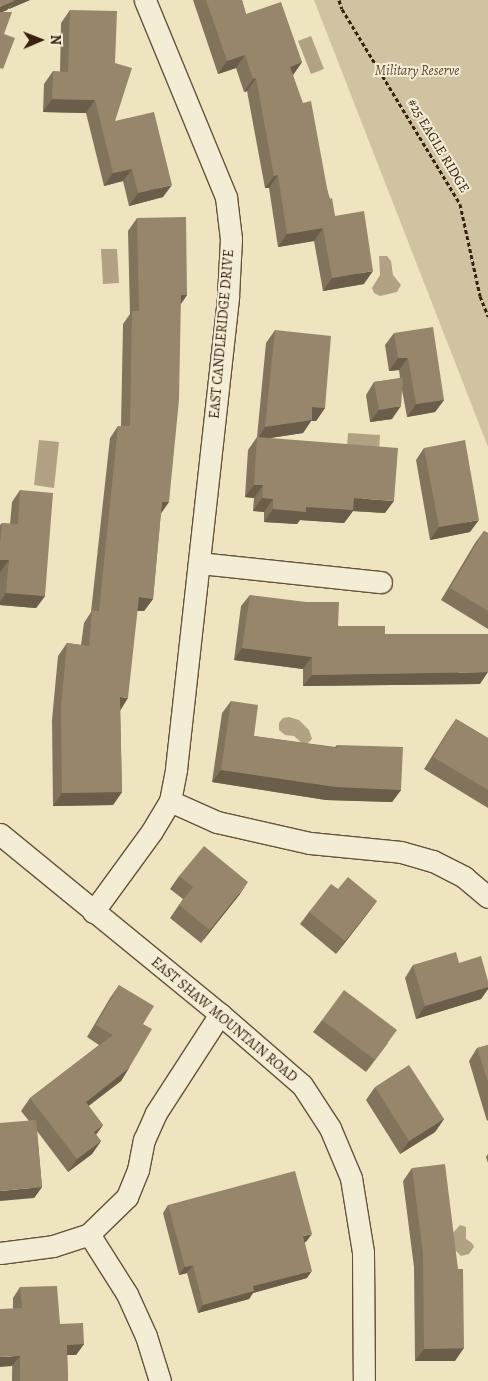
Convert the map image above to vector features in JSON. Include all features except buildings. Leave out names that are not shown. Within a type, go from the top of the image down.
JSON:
[{"type":"street","name":"EAST CANDLERIDGE DRIVE","points":[[93,912],[152,831],[170,801],[176,769],[228,296],[231,239],[226,197],[146,0]]},
{"type":"street","points":[[199,562],[381,582]]},
{"type":"street","points":[[170,801],[216,822],[310,843],[401,852],[425,859],[464,878],[488,897]]},
{"type":"street","name":"EAST SHAW MOUNTAIN ROAD","points":[[0,834],[220,1014],[302,1085],[330,1128],[351,1178],[363,1252],[364,1381]]},
{"type":"street","points":[[0,1253],[53,1246],[89,1234],[126,1197],[138,1170],[144,1140],[156,1113],[220,1014]]},
{"type":"street","points":[[89,1234],[127,1294],[146,1336],[160,1381]]},
{"type":"path","name":"#25 EAGLE RIDGE","points":[[339,0],[342,9],[460,204],[480,296],[488,316]]},
{"type":"green space","name":"Military Reserve","points":[[314,0],[488,0],[488,447]]},
{"type":"shaded area","points":[[311,36],[324,69],[311,74],[298,41]]},
{"type":"shaded area","points":[[101,249],[117,249],[119,283],[103,284]]},
{"type":"shaded area","points":[[379,256],[387,256],[391,261],[393,275],[401,285],[397,292],[380,296],[374,293],[372,288],[380,275]]},
{"type":"shaded area","points":[[348,433],[380,435],[379,451],[347,448]]},
{"type":"shaded area","points":[[39,440],[59,442],[54,488],[34,485]]},
{"type":"shaded area","points":[[289,717],[299,720],[309,730],[312,739],[308,743],[302,743],[294,736],[285,735],[279,730],[279,723],[283,718]]},
{"type":"shaded area","points":[[460,1225],[466,1227],[466,1239],[474,1247],[469,1254],[461,1256],[454,1249],[452,1234]]}]
